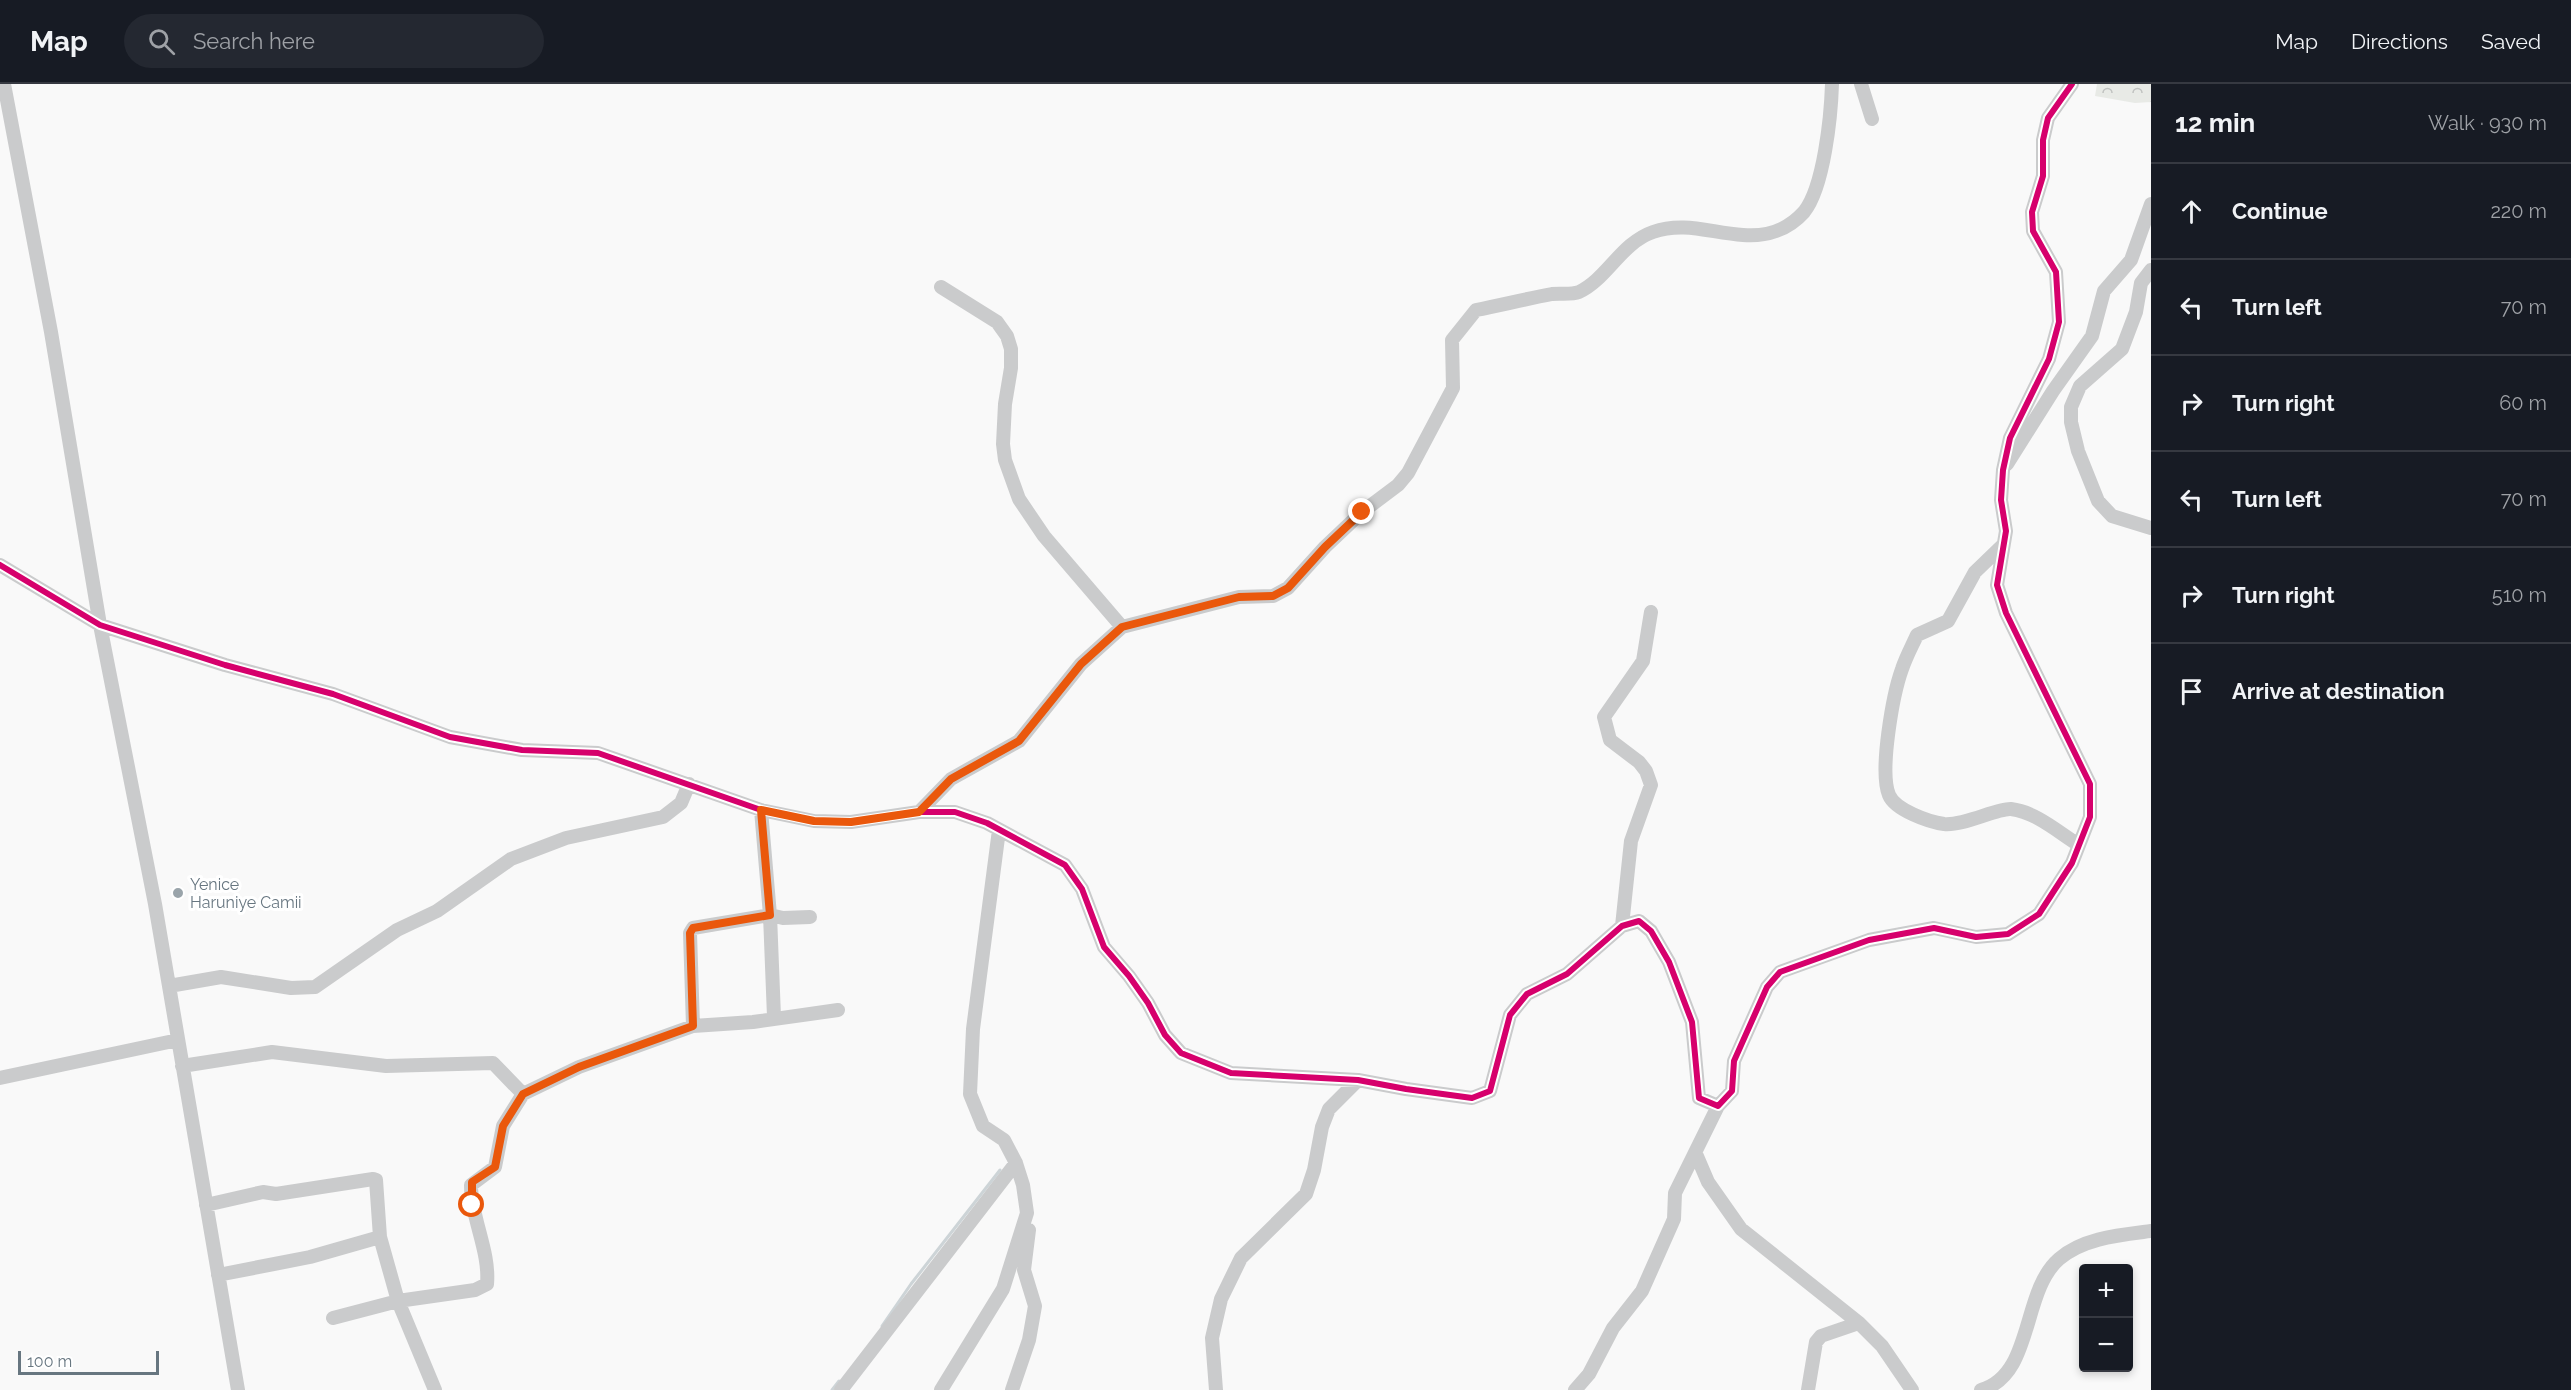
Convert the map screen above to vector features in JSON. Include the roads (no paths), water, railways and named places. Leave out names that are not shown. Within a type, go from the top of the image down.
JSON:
[{"type":"street","points":[[4,84],[51,332],[100,625],[169,986],[238,1390]]},
{"type":"street","points":[[919,812],[951,779],[1019,741],[1081,664],[1122,627],[1239,597],[1273,596],[1288,588],[1325,547],[1362,512],[1398,485],[1408,473],[1453,388],[1452,340],[1476,310],[1555,294],[1578,292],[1594,280],[1631,244],[1650,233],[1669,227],[1699,227],[1739,235],[1761,236],[1790,224],[1804,211],[1817,186],[1831,117],[1832,84]]},
{"type":"street","points":[[1861,84],[1872,119]]},
{"type":"street","points":[[1575,1390],[1589,1374],[1613,1328],[1642,1291],[1674,1219],[1675,1193],[1686,1166],[1696,1154],[1718,1106],[1732,1091],[1734,1061],[1767,987],[1780,972],[1869,940],[1934,928],[1976,937],[2008,934],[2039,914],[2072,863],[2090,817],[2090,783],[2006,613],[1997,585],[2006,531],[2001,500],[2002,470],[2010,438],[2049,359],[2060,322],[2056,272],[2033,231],[2032,212],[2043,176],[2043,140],[2048,118],[2072,84]]},
{"type":"street","points":[[2002,470],[2092,336],[2104,291],[2131,260],[2151,204]]},
{"type":"street","points":[[2151,270],[2141,283],[2136,312],[2122,349],[2080,386],[2071,407],[2071,422],[2078,451],[2098,501],[2112,516],[2151,528]]},
{"type":"street","points":[[941,287],[997,322],[1007,336],[1011,349],[1011,368],[1005,404],[1003,444],[1005,460],[1019,499],[1044,536],[1122,627]]},
{"type":"street","points":[[2003,545],[1975,572],[1948,621],[1917,635],[1902,669],[1891,713],[1885,770],[1889,796],[1907,813],[1945,824],[1980,818],[2009,808],[2030,814],[2079,845]]},
{"type":"street","points":[[0,565],[100,625],[225,665],[333,694],[450,736],[522,750],[598,753],[761,810],[814,821],[851,822],[919,812],[955,812],[999,830],[1065,865],[1082,889],[1104,947],[1148,1003],[1165,1035],[1181,1053],[1231,1072],[1358,1080],[1472,1098],[1490,1091],[1510,1015],[1527,993],[1567,974],[1622,926],[1639,921],[1651,931],[1669,962],[1692,1022],[1699,1098],[1718,1106]]},
{"type":"street","points":[[1622,926],[1630,841],[1651,785],[1646,771],[1639,762],[1610,740],[1604,717],[1643,661],[1651,612]]},
{"type":"street","points":[[169,986],[221,977],[291,988],[315,987],[397,930],[437,911],[511,859],[566,838],[663,818],[681,803],[689,784]]},
{"type":"street","points":[[761,810],[770,915],[774,1017]]},
{"type":"street","points":[[999,830],[973,1029],[970,1094],[983,1126],[1004,1140],[1016,1162],[1023,1185],[1027,1213],[1029,1232],[1024,1270],[1035,1306],[1029,1340],[1012,1390]]},
{"type":"street","points":[[693,1026],[690,933],[693,928],[770,915],[783,918],[810,917]]},
{"type":"street","points":[[333,1318],[398,1301],[475,1290],[487,1284],[487,1268],[473,1214],[471,1185],[495,1167],[503,1126],[523,1094],[579,1067],[693,1026],[753,1022],[774,1017],[838,1010]]},
{"type":"street","points":[[0,1078],[178,1040]]},
{"type":"street","points":[[182,1066],[272,1052],[386,1066],[493,1063],[523,1094]]},
{"type":"street","points":[[1216,1390],[1212,1338],[1221,1299],[1241,1258],[1306,1194],[1314,1170],[1322,1127],[1329,1109],[1358,1080]]},
{"type":"street","points":[[1696,1154],[1708,1182],[1740,1228],[1859,1323],[1882,1346],[1912,1390]]},
{"type":"street","points":[[842,1390],[1016,1162]]},
{"type":"street","points":[[206,1205],[263,1192],[276,1194],[376,1180],[380,1237],[398,1301],[435,1390]]},
{"type":"street","points":[[941,1390],[1003,1289],[1027,1213]]},
{"type":"street","points":[[1981,1390],[1992,1387],[2011,1370],[2045,1276],[2060,1259],[2096,1240],[2151,1231]]},
{"type":"street","points":[[218,1275],[310,1257],[380,1237]]},
{"type":"street","points":[[1808,1390],[1816,1342],[1821,1336],[1859,1323]]},
{"type":"waterway","points":[[882,1326],[911,1284],[1000,1170]]},
{"type":"waterway","points":[[832,1390],[839,1381]]},
{"type":"place","name":"Yenice Haruniye Camii","points":[[178,893]]}]
